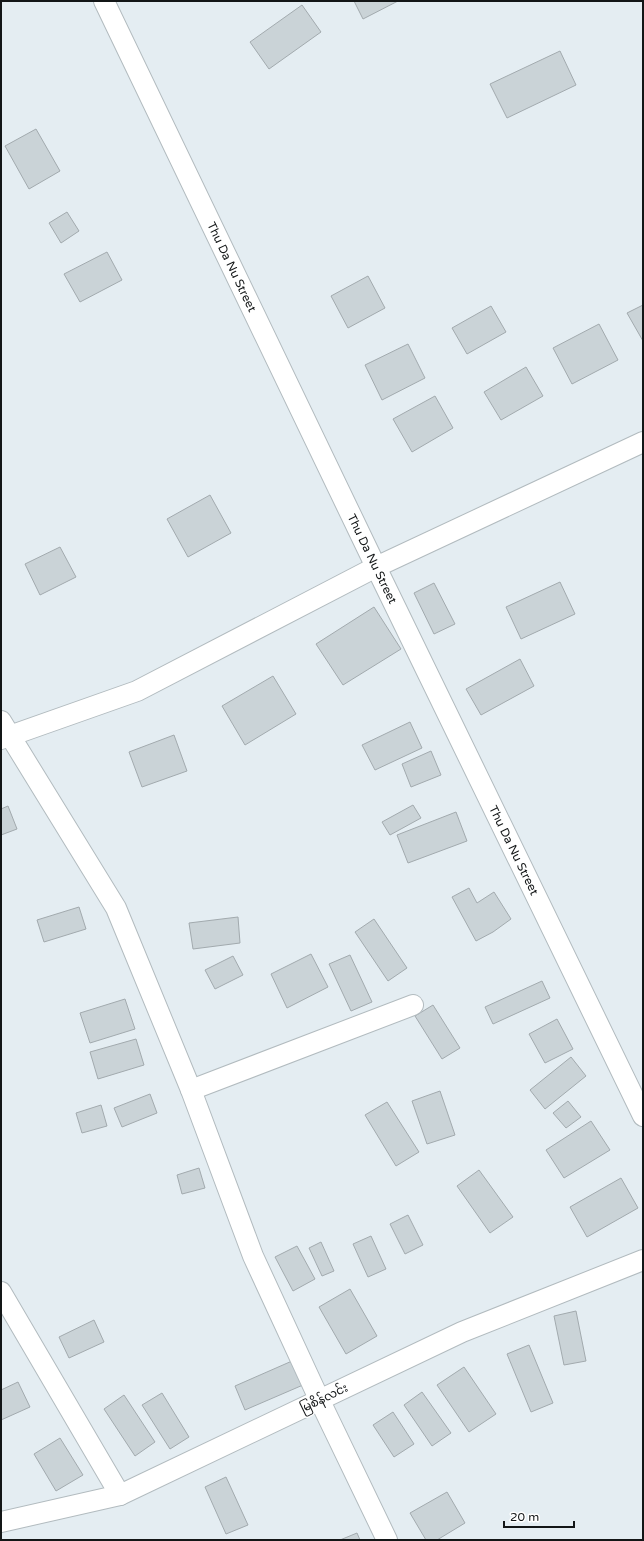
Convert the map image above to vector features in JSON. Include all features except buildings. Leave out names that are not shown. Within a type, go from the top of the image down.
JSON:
[{"type":"street","name":"Thu Da Nu Street","points":[[104,1],[376,567],[643,1116]]},
{"type":"street","points":[[387,1540],[253,1256],[191,1090],[116,908],[4,732],[137,691],[376,567],[643,442]]},
{"type":"street","points":[[191,1090],[413,1005]]},
{"type":"street","name":"မြစိန်လင်း","points":[[1,1522],[120,1495],[462,1332],[643,1260]]},
{"type":"street","points":[[1,1292],[120,1495]]}]
